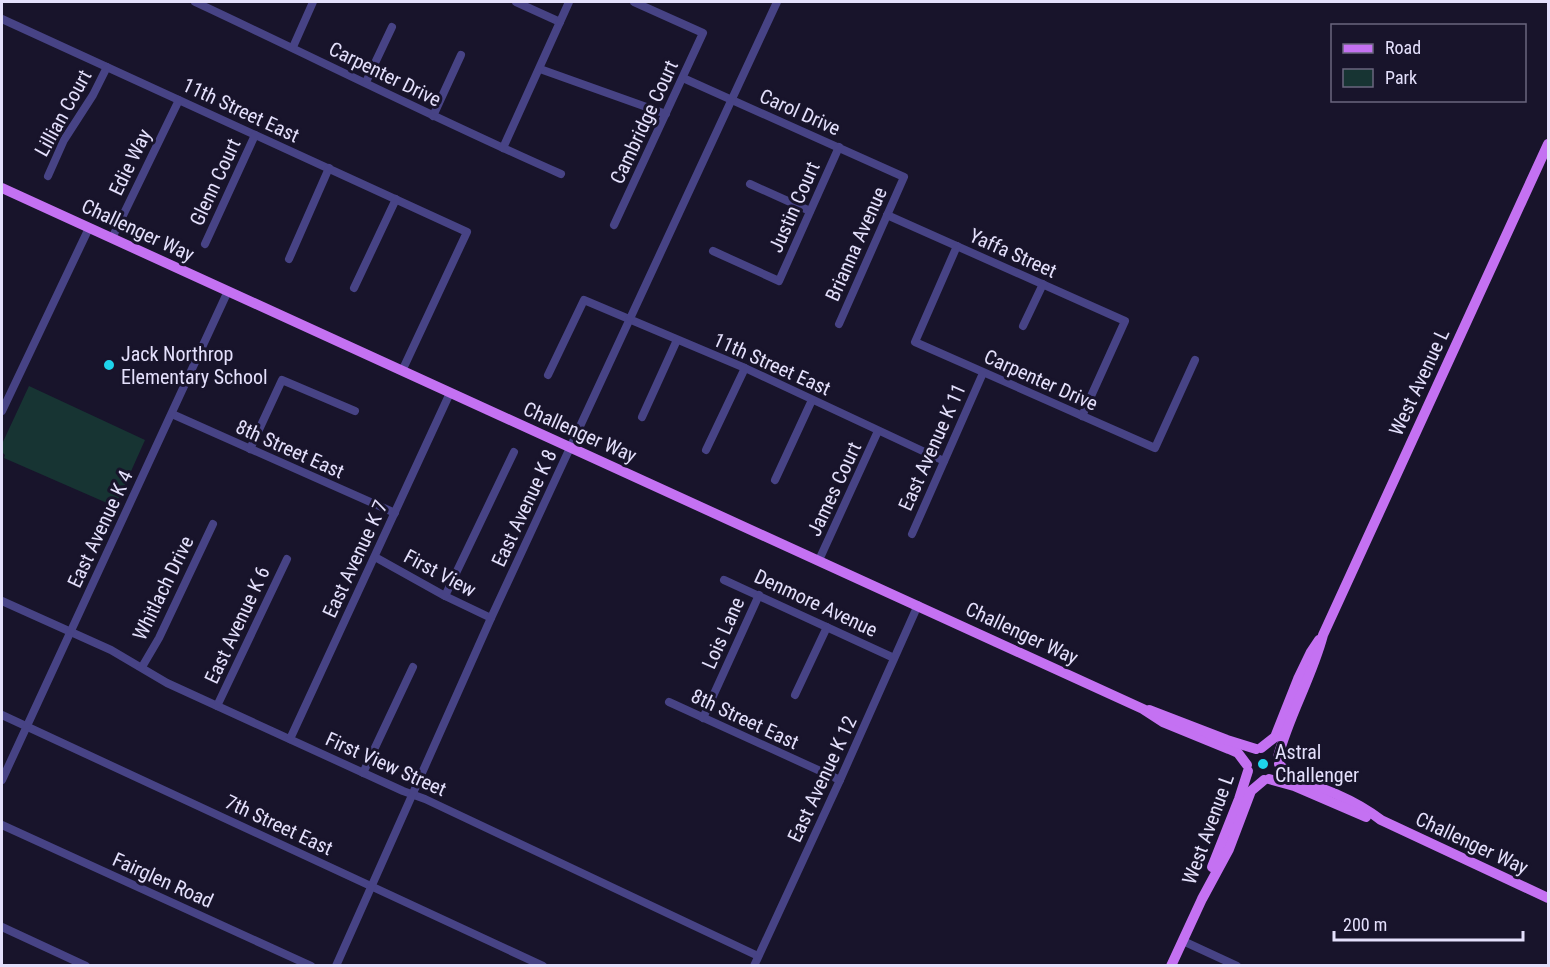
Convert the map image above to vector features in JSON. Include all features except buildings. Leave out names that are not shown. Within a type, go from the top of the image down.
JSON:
[{"type":"main road","name":"West Avenue L","points":[[1278,760],[1287,728],[1318,655],[1323,635],[1548,144]]},
{"type":"main road","name":"Challenger Way","points":[[2,188],[918,605],[1143,709],[1163,722],[1236,752],[1248,768]]},
{"type":"main road","name":"West Avenue L","points":[[1259,748],[1275,736],[1298,679],[1311,652],[1323,635]]},
{"type":"main road","name":"Challenger Way","points":[[1143,709],[1155,710],[1227,740],[1259,748]]},
{"type":"main road","points":[[1259,748],[1271,750],[1278,760],[1276,773],[1267,779],[1255,778],[1248,768],[1249,756],[1259,748]]},
{"type":"main road","name":"Challenger Way","points":[[1278,760],[1290,776],[1336,794],[1371,811],[1381,820]]},
{"type":"main road","name":"West Avenue L","points":[[1202,899],[1208,876],[1236,809],[1248,768]]},
{"type":"main road","name":"Challenger Way","points":[[1267,779],[1294,786],[1368,818],[1381,820],[1548,898]]},
{"type":"main road","name":"West Avenue L","points":[[1171,966],[1228,849],[1251,791],[1267,779]]},
{"type":"street","name":"Carpenter Drive","points":[[195,2],[433,116],[561,174]]},
{"type":"street","points":[[215,11],[219,2]]},
{"type":"street","points":[[293,47],[313,2]]},
{"type":"street","points":[[516,2],[560,22]]},
{"type":"street","points":[[503,148],[569,2]]},
{"type":"street","name":"Cambridge Court","points":[[614,225],[704,33],[634,2]]},
{"type":"street","name":"East Avenue K 8","points":[[336,966],[491,618],[777,2]]},
{"type":"street","name":"11th Street East","points":[[2,19],[467,232],[402,371]]},
{"type":"street","points":[[366,82],[392,27]]},
{"type":"street","points":[[433,116],[461,55]]},
{"type":"street","name":"Lillian Court","points":[[48,176],[64,140],[93,95],[106,67]]},
{"type":"street","points":[[540,69],[666,114]]},
{"type":"street","name":"Carol Drive","points":[[683,78],[904,177]]},
{"type":"street","name":"Edie Way","points":[[112,238],[179,100]]},
{"type":"street","name":"Glenn Court","points":[[205,244],[255,135]]},
{"type":"street","name":"Justin Court","points":[[713,250],[778,281],[839,147]]},
{"type":"street","points":[[289,259],[329,168]]},
{"type":"street","name":"Brianna Avenue","points":[[839,324],[904,177]]},
{"type":"street","points":[[750,184],[810,211]]},
{"type":"street","points":[[354,288],[396,199]]},
{"type":"street","name":"Yaffa Street","points":[[887,215],[1125,321],[1082,416]]},
{"type":"street","points":[[2,411],[88,228]]},
{"type":"street","name":"Carpenter Drive","points":[[957,246],[915,342],[1155,448],[1195,360]]},
{"type":"street","points":[[1023,326],[1043,284]]},
{"type":"street","name":"East Avenue K 4","points":[[2,780],[228,291]]},
{"type":"street","name":"11th Street East","points":[[548,375],[584,300],[745,368],[944,461]]},
{"type":"street","points":[[642,417],[677,340]]},
{"type":"street","points":[[705,450],[745,368]]},
{"type":"street","name":"East Avenue K 11","points":[[912,534],[983,373]]},
{"type":"street","points":[[250,449],[282,380],[356,411]]},
{"type":"street","name":"East Avenue K 7","points":[[290,739],[450,393]]},
{"type":"street","points":[[775,480],[812,400]]},
{"type":"street","name":"8th Street East","points":[[172,414],[395,513]]},
{"type":"street","name":"James Court","points":[[819,560],[879,431]]},
{"type":"street","points":[[445,596],[513,452]]},
{"type":"street","name":"Whitlach Drive","points":[[142,667],[159,639],[213,524]]},
{"type":"street","name":"First View","points":[[375,557],[445,596],[491,618]]},
{"type":"street","name":"East Avenue K 6","points":[[217,706],[287,559]]},
{"type":"street","name":"Denmore Avenue","points":[[724,580],[894,658]]},
{"type":"street","name":"Lois Lane","points":[[703,718],[759,595]]},
{"type":"street","name":"First View Street","points":[[2,601],[142,667],[167,683],[414,794],[758,956]]},
{"type":"street","name":"East Avenue K 12","points":[[754,966],[918,605]]},
{"type":"street","points":[[795,695],[827,627]]},
{"type":"street","points":[[363,773],[413,667]]},
{"type":"street","name":"8th Street East","points":[[669,702],[840,780]]},
{"type":"street","name":"7th Street East","points":[[2,714],[543,966]]},
{"type":"street","name":"Fairglen Road","points":[[2,825],[311,966]]},
{"type":"street","points":[[2,927],[86,966]]},
{"type":"street","points":[[1183,941],[1237,966]]},
{"type":"green space","points":[[29,386],[145,440],[119,498],[107,503],[4,458],[2,444]]},
{"type":"place","name":"Jack Northrop Elementary School","points":[[109,365]]},
{"type":"place","name":"Astral Challenger","points":[[1263,764]]}]
